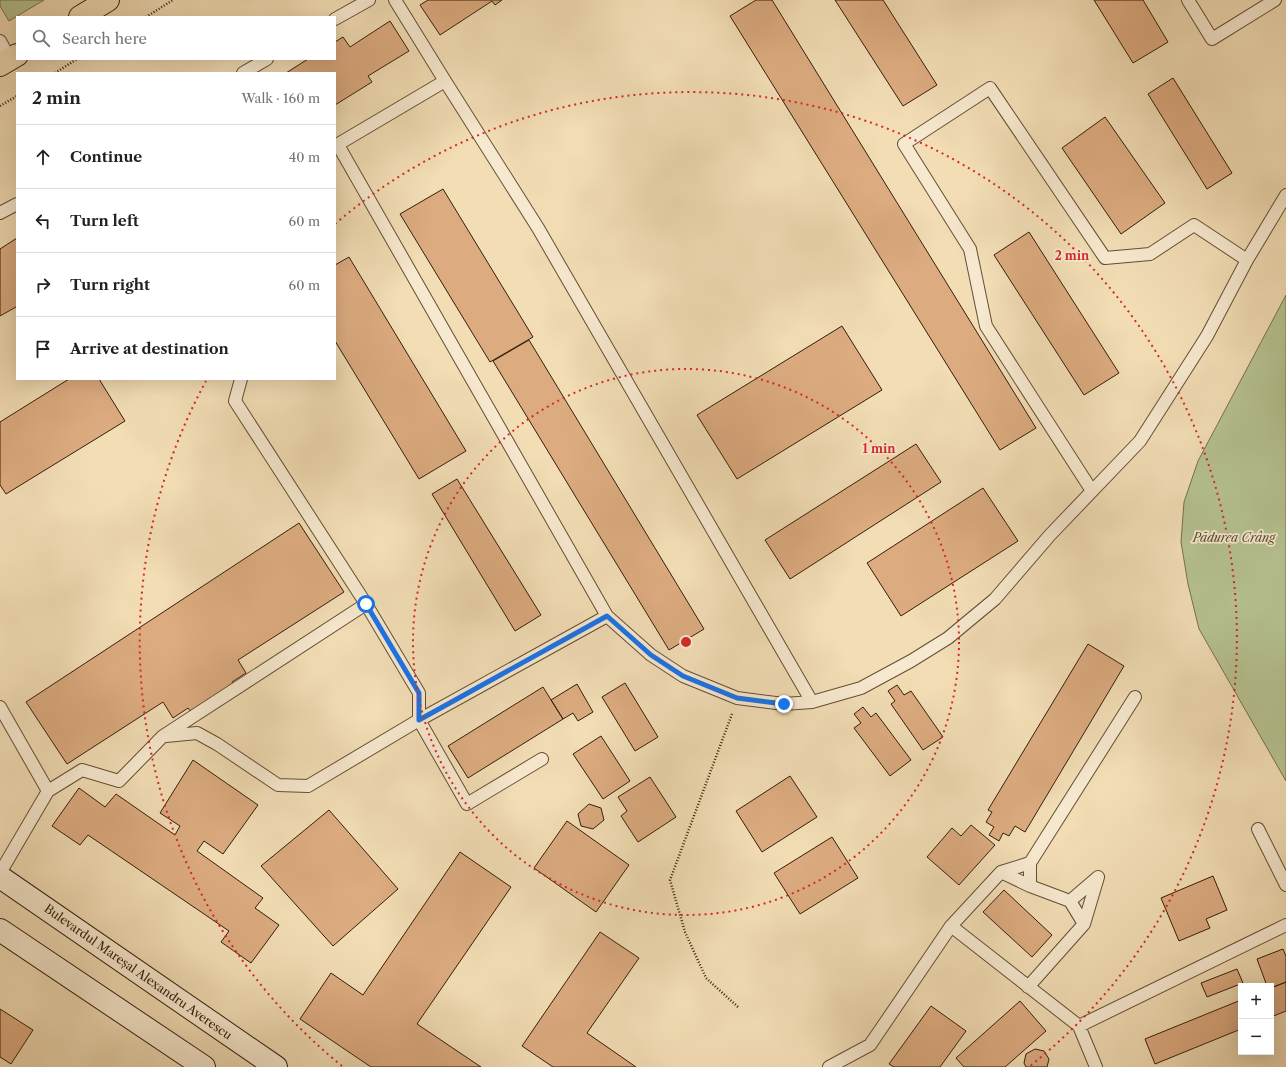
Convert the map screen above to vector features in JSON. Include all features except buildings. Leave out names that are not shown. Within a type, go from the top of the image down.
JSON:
[{"type":"main road","points":[[82,16],[108,0]]},
{"type":"main road","name":"Bulevardul Mareșal Alexandru Averescu","points":[[0,877],[276,1067]]},
{"type":"main road","points":[[0,930],[204,1067]]},
{"type":"lane","points":[[336,18],[369,0]]},
{"type":"lane","points":[[395,0],[538,228],[812,702]]},
{"type":"lane","points":[[1188,0],[1212,39],[1274,0]]},
{"type":"lane","points":[[244,72],[265,60]]},
{"type":"lane","points":[[445,81],[336,146],[607,616],[651,655],[683,676],[737,698],[784,704],[812,702],[860,688],[910,661],[948,638],[995,599],[1050,535],[1140,441],[1208,336],[1247,260],[1286,195]]},
{"type":"lane","points":[[1092,491],[986,326],[970,249],[904,144],[990,88],[1105,258],[1150,254],[1194,225],[1247,260]]},
{"type":"lane","points":[[0,214],[16,205]]},
{"type":"lane","points":[[241,380],[236,401],[366,604],[419,693],[419,720],[467,804],[542,759]]},
{"type":"lane","points":[[0,872],[48,791],[82,770],[119,781],[163,736],[366,604]]},
{"type":"lane","points":[[163,736],[197,733],[217,744],[278,785],[308,786],[419,720],[607,616]]},
{"type":"lane","points":[[1030,886],[1030,863],[1135,696]]},
{"type":"lane","points":[[0,707],[48,791]]},
{"type":"lane","points":[[1258,829],[1286,886]]},
{"type":"lane","points":[[829,1067],[870,1045],[950,926],[1001,872],[1030,863]]},
{"type":"lane","points":[[1001,872],[1030,886],[1070,901],[1084,924]]},
{"type":"lane","points":[[1028,987],[1084,924],[1098,877],[1070,901]]},
{"type":"lane","points":[[1079,1026],[1286,925]]},
{"type":"lane","points":[[950,926],[1079,1026],[1096,1067]]},
{"type":"path","points":[[148,16],[174,0]]},
{"type":"path","points":[[56,72],[75,60]]},
{"type":"path","points":[[0,106],[16,97]]},
{"type":"path","points":[[737,698],[670,880],[685,932],[706,978],[738,1007]]},
{"type":"green space","points":[[0,0],[44,0],[9,21],[0,6]]},
{"type":"green space","name":"Pădurea Crâng","points":[[1286,295],[1286,781],[1199,629],[1188,584],[1181,542],[1184,502],[1198,461]]},
{"type":"route","points":[[366,604],[419,693],[419,720],[607,616],[651,655],[683,676],[737,698],[784,704]]}]
